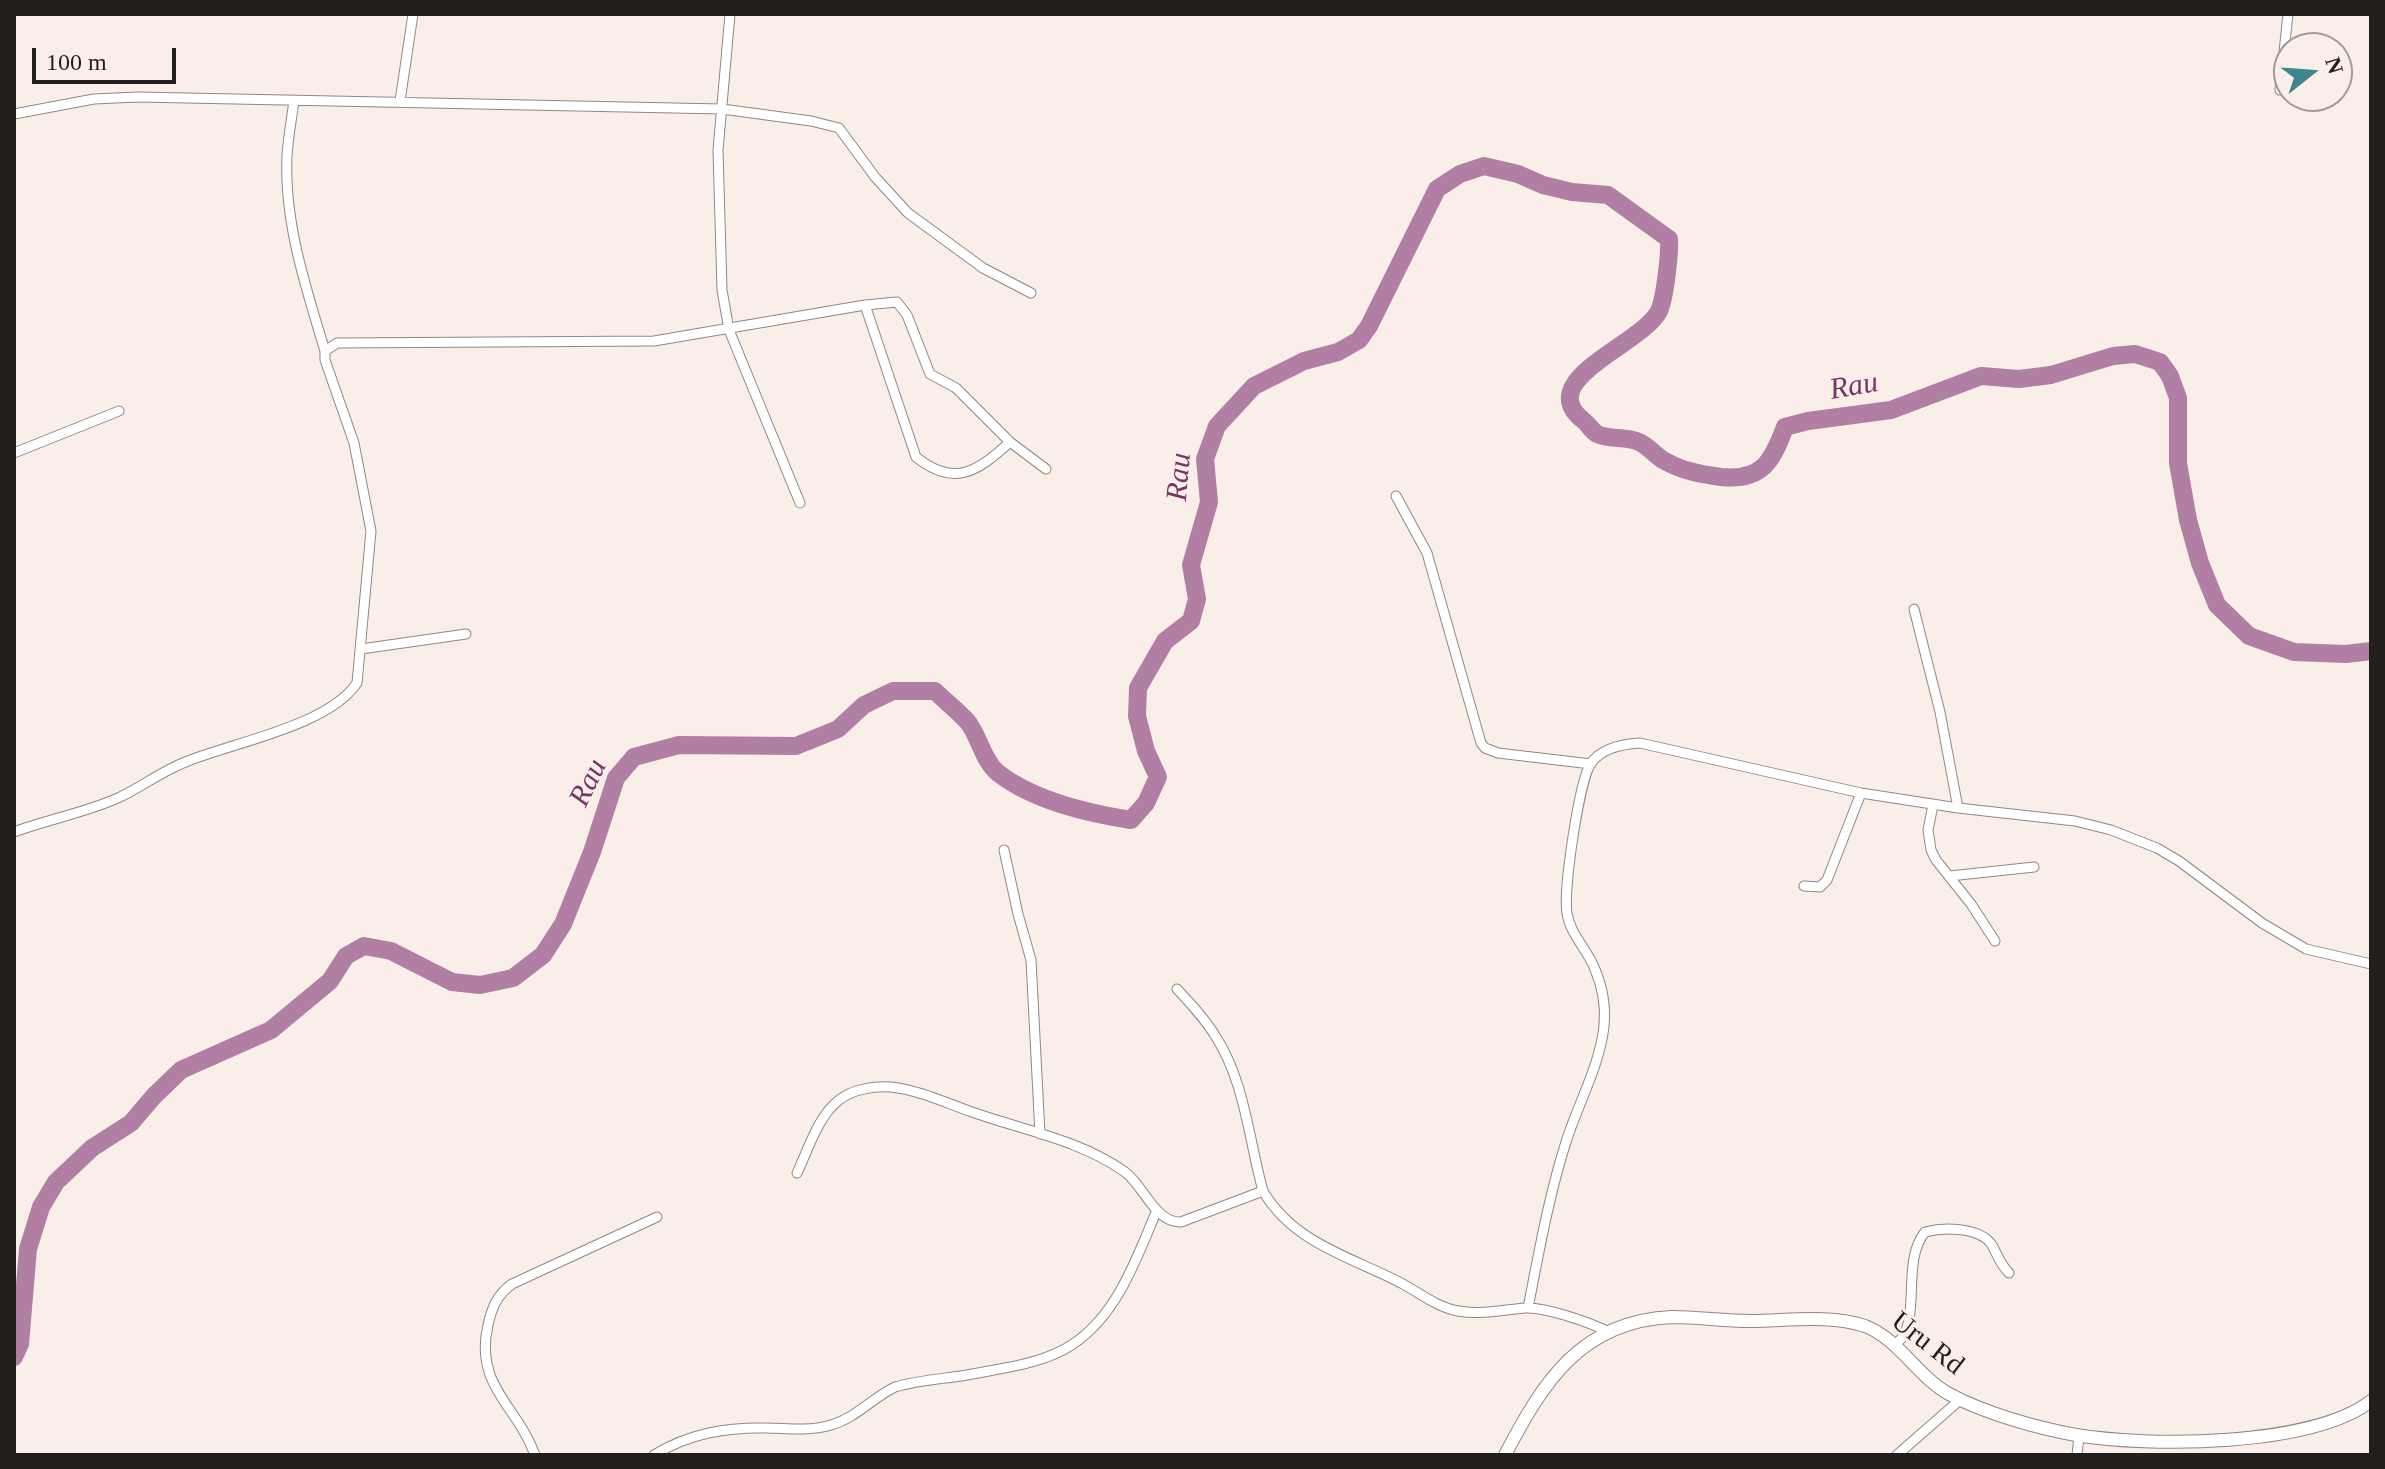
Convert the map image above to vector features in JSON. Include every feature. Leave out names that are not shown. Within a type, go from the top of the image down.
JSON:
[{"type":"street","points":[[400,101],[413,14]]},
{"type":"street","points":[[730,14],[718,150],[720,252],[729,330],[800,503]]},
{"type":"street","points":[[14,114],[94,99],[138,97],[722,109],[811,121],[839,128],[875,177],[908,213],[983,268],[1031,293]]},
{"type":"street","points":[[14,832],[81,813],[188,761],[313,717],[349,695],[357,683],[371,531],[354,443],[325,360],[293,232],[287,154],[294,100]]},
{"type":"street","points":[[325,351],[337,343],[654,341],[894,301],[907,315],[930,374],[956,388],[1010,442],[1046,469]]},
{"type":"street","points":[[865,305],[916,457],[943,473],[964,473],[979,469],[1010,442]]},
{"type":"street","points":[[14,453],[119,411]]},
{"type":"street","points":[[1396,496],[1427,553],[1481,743],[1498,753],[1591,764]]},
{"type":"street","points":[[1914,609],[1940,712],[1958,808]]},
{"type":"street","points":[[361,649],[466,634]]},
{"type":"street","points":[[1528,1308],[1566,1144],[1599,1048],[1603,1027],[1601,986],[1594,966],[1570,928],[1566,910],[1581,797],[1591,764],[1623,744],[1640,743],[1861,793],[1933,805],[2075,821],[2132,837],[2179,861],[2262,923],[2306,949],[2371,964]]},
{"type":"street","points":[[1804,886],[1820,887],[1827,880],[1861,793]]},
{"type":"street","points":[[1933,805],[1929,839],[1936,860],[1995,941]]},
{"type":"street","points":[[1004,850],[1033,969],[1040,1134]]},
{"type":"street","points":[[1950,876],[2034,867]]},
{"type":"street","points":[[1177,989],[1217,1038],[1230,1063],[1263,1191],[1274,1209],[1301,1234],[1434,1303],[1458,1311],[1528,1308],[1572,1317],[1607,1331]]},
{"type":"street","points":[[797,1173],[824,1118],[838,1100],[870,1087],[892,1087],[922,1094],[1085,1149],[1129,1175],[1167,1221],[1181,1222],[1263,1191]]},
{"type":"street","points":[[654,1455],[682,1439],[703,1433],[829,1426],[844,1421],[895,1387],[1043,1358],[1072,1345],[1092,1328],[1114,1300],[1136,1260],[1157,1210]]},
{"type":"street","points":[[535,1455],[489,1377],[485,1341],[493,1306],[501,1292],[512,1284],[657,1217]]},
{"type":"street","points":[[1893,1346],[1901,1341],[1908,1329],[1913,1256],[1925,1232],[1944,1229],[1983,1237],[1991,1243],[2000,1264],[2009,1273]]},
{"type":"street","name":"Uru Rd","points":[[1505,1455],[1532,1404],[1578,1349],[1607,1331],[1643,1320],[1674,1317],[1721,1321],[1824,1321],[1864,1326],[1893,1346],[1931,1381],[1961,1399],[2028,1423],[2079,1436],[2128,1441],[2260,1437],[2308,1428],[2348,1415],[2371,1401]]},
{"type":"street","points":[[1897,1455],[1961,1399]]},
{"type":"street","points":[[2077,1455],[2079,1436]]},
{"type":"waterway","name":"Rau","points":[[14,1357],[20,1344],[28,1249],[41,1207],[56,1182],[92,1148],[131,1123],[181,1070],[271,1030],[330,981],[346,956],[364,946],[391,951],[452,982],[480,985],[513,978],[543,955],[563,924],[592,852],[616,778],[634,757],[679,745],[796,746],[838,729],[864,705],[893,691],[935,691],[967,721],[993,768],[1012,783],[1062,804],[1131,820],[1146,803],[1158,777],[1146,751],[1137,716],[1138,688],[1165,641],[1191,621],[1197,599],[1191,565],[1209,502],[1205,459],[1217,426],[1254,386],[1304,361],[1338,352],[1359,340],[1369,326],[1437,189],[1460,174],[1484,166],[1572,192],[1608,195],[1669,239],[1667,275],[1659,311],[1649,324],[1595,363],[1571,391],[1571,406],[1597,434],[1639,442],[1663,460],[1691,472],[1721,477],[1746,476],[1764,467],[1785,427],[1891,410],[1981,376],[2019,379],[2051,375],[2113,356],[2135,354],[2160,362],[2170,376],[2178,398],[2178,463],[2188,520],[2200,563],[2217,605],[2249,636],[2294,652],[2346,654],[2371,651]]}]
